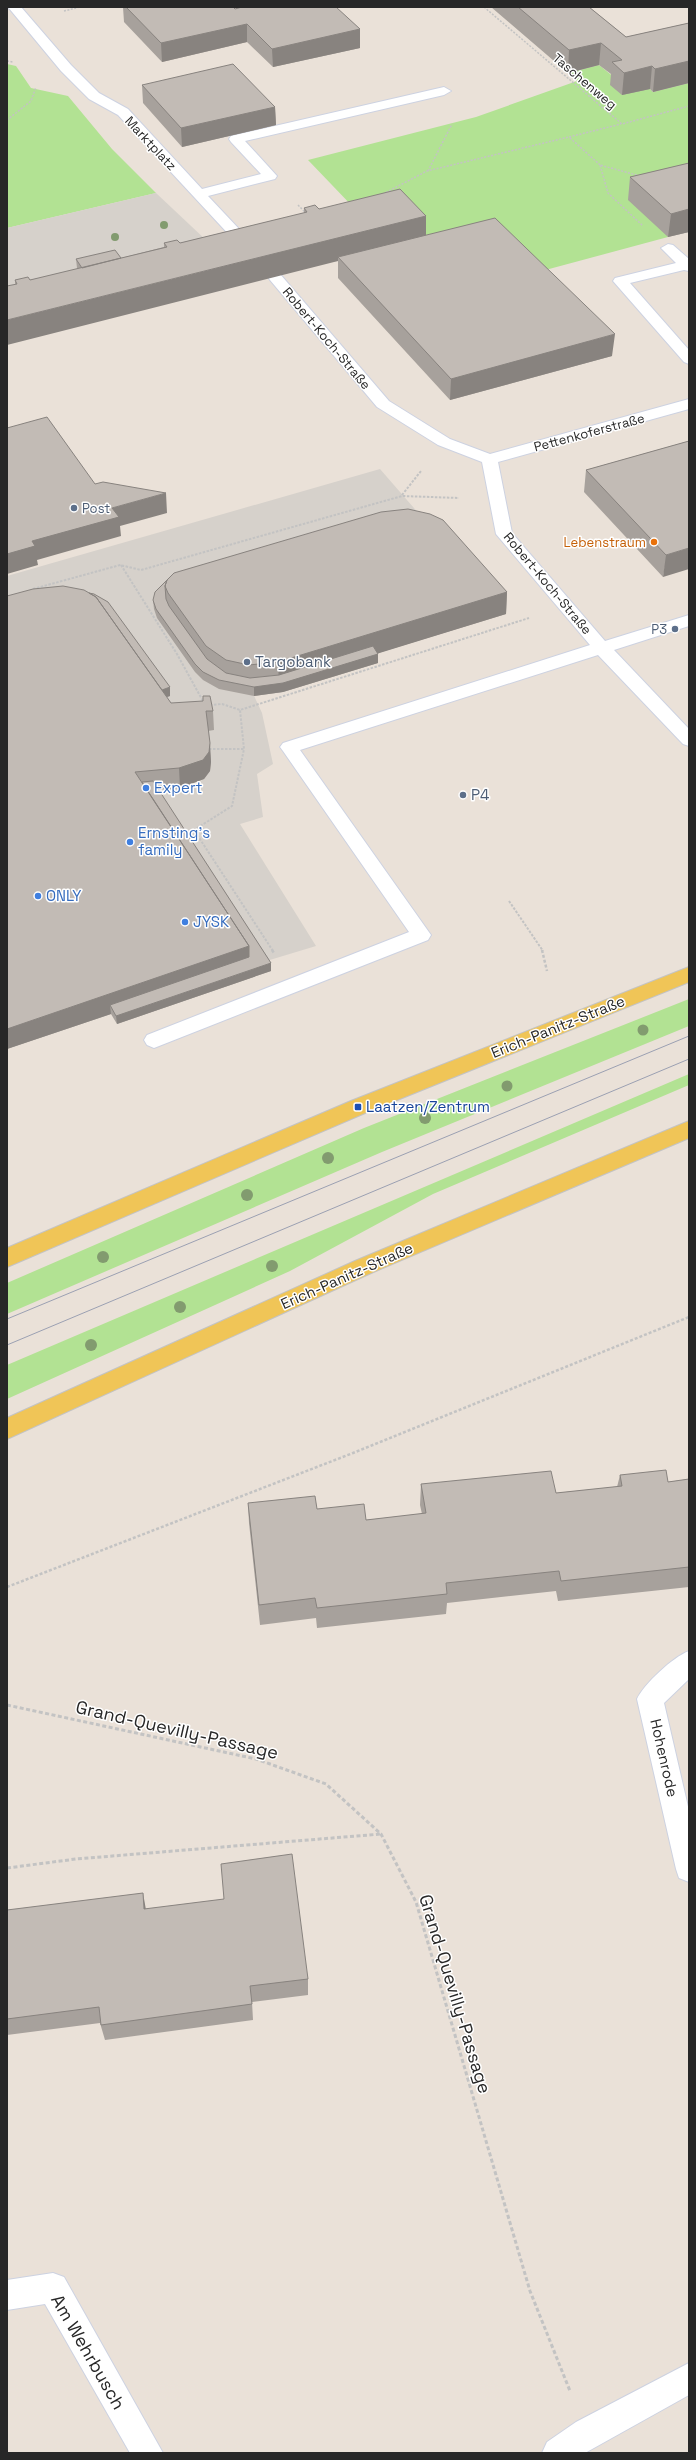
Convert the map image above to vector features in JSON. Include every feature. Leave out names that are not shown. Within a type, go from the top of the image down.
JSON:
[{"type":"main road","name":"Erich-Panitz-Straße","points":[[7,1258],[358,1107],[689,974]]},
{"type":"main road","name":"Erich-Panitz-Straße","points":[[7,1429],[364,1267],[689,1129]]},
{"type":"street","points":[[14,12],[33,7]]},
{"type":"street","name":"Marktplatz","points":[[14,12],[94,96],[122,112],[251,250]]},
{"type":"street","points":[[199,194],[270,176],[236,140],[444,91]]},
{"type":"street","points":[[668,248],[688,266]]},
{"type":"street","points":[[688,266],[620,281],[689,359]]},
{"type":"street","name":"Robert-Koch-Straße","points":[[275,277],[383,404],[444,442],[489,459],[504,534],[602,648],[689,740]]},
{"type":"street","name":"Pettenkoferstraße","points":[[489,459],[689,404]]},
{"type":"street","points":[[154,1040],[421,935],[289,747],[689,620]]},
{"type":"street","name":"Hohenrode","points":[[689,1663],[650,1699],[689,1869]]},
{"type":"street","name":"Am Wehrbusch","points":[[7,2295],[53,2288],[147,2453]]},
{"type":"street","points":[[558,2453],[587,2433],[689,2378]]},
{"type":"path","name":"Taschenweg","points":[[484,7],[622,124],[689,106]]},
{"type":"path","points":[[7,120],[31,101],[38,80]]},
{"type":"path","points":[[427,171],[453,122]]},
{"type":"path","points":[[377,197],[427,171],[622,124]]},
{"type":"path","points":[[569,137],[600,165],[644,177]]},
{"type":"path","points":[[600,165],[608,194],[668,248]]},
{"type":"path","points":[[298,205],[308,215]]},
{"type":"path","points":[[30,590],[120,565],[141,570],[402,496],[498,500]]},
{"type":"path","points":[[120,565],[177,654],[205,705],[222,704],[240,710]]},
{"type":"path","points":[[209,749],[244,749]]},
{"type":"path","points":[[509,901],[544,952],[547,971]]},
{"type":"path","points":[[7,1588],[353,1454],[689,1317]]},
{"type":"path","name":"Grand-Quevilly-Passage","points":[[7,1705],[256,1759],[326,1784],[381,1834],[416,1902],[530,2291],[587,2433]]},
{"type":"path","points":[[7,1868],[76,1859],[381,1834]]},
{"type":"green space","points":[[7,64],[16,66],[31,88],[68,96],[112,149],[156,193],[7,228]]},
{"type":"green space","points":[[599,65],[620,82],[650,89],[653,92],[689,83],[689,185],[668,237],[538,272],[426,239],[355,209],[308,160],[476,117],[577,81],[568,73]]},
{"type":"green space","points":[[689,999],[689,1026],[382,1152],[7,1314],[7,1283],[364,1128]]},
{"type":"green space","points":[[689,1074],[689,1085],[433,1194],[290,1271],[7,1399],[7,1365]]},
{"type":"shaded area","points":[[156,193],[207,241],[7,289],[7,228]]},
{"type":"shaded area","points":[[380,469],[427,523],[250,687],[262,713],[273,764],[257,774],[263,817],[240,824],[316,946],[250,966],[137,791],[193,785],[204,779],[210,771],[211,762],[173,723],[7,616],[7,576]]},
{"type":"building","points":[[126,7],[233,7],[235,9],[242,7],[336,7],[360,29],[272,49],[247,24],[161,43]]},
{"type":"building","points":[[518,7],[589,7],[626,37],[689,23],[689,61],[655,69],[652,66],[624,73],[612,62],[622,60],[601,43],[569,50]]},
{"type":"building","points":[[233,64],[275,107],[181,128],[142,85]]},
{"type":"building","points":[[689,163],[689,209],[671,214],[630,177]]},
{"type":"building","points":[[400,189],[426,216],[7,320],[7,286],[17,284],[15,280],[28,277],[30,280],[167,247],[164,243],[177,240],[180,243],[307,212],[304,208],[315,205],[319,209]]},
{"type":"building","points":[[495,218],[615,334],[451,379],[338,257]]},
{"type":"building","points":[[115,250],[121,258],[82,268],[76,259]]},
{"type":"building","name":"Post","points":[[47,417],[95,484],[103,482],[166,493],[112,508],[119,517],[32,541],[35,546],[7,554],[7,428]]},
{"type":"building","points":[[689,441],[689,548],[666,555],[586,470]]},
{"type":"building","points":[[408,509],[430,514],[443,520],[507,592],[278,662],[249,665],[226,660],[206,646],[168,593],[165,586],[167,580],[174,573],[381,512]]},
{"type":"building","points":[[167,580],[165,586],[166,599],[169,606],[207,659],[226,673],[250,678],[279,675],[373,646],[378,654],[283,683],[254,687],[219,680],[203,672],[195,664],[156,609],[153,600],[155,592]]},
{"type":"building","points":[[63,586],[84,590],[96,597],[171,703],[203,701],[203,696],[210,696],[213,711],[206,711],[210,743],[209,752],[203,760],[179,768],[135,772],[249,946],[7,1029],[7,596],[33,589]]},
{"type":"building","points":[[89,593],[94,594],[108,602],[170,687],[162,690],[96,597]]},
{"type":"building","points":[[153,781],[271,963],[116,1016],[110,1005],[249,957],[249,946],[142,782]]},
{"type":"building","points":[[666,1470],[668,1482],[689,1479],[689,1567],[561,1581],[559,1571],[446,1583],[447,1594],[317,1608],[315,1598],[259,1605],[248,1503],[315,1496],[317,1509],[364,1504],[366,1520],[426,1513],[421,1484],[551,1471],[556,1493],[622,1486],[620,1475]]},
{"type":"building","points":[[292,1854],[308,1979],[250,1986],[252,2004],[101,2025],[99,2007],[7,2019],[7,1910],[143,1893],[144,1909],[224,1899],[221,1864]]},
{"type":"tram line","points":[[7,1319],[689,1036]]},
{"type":"tram line","points":[[7,1345],[689,1059]]},
{"type":"place","name":"Post","points":[[74,508]]},
{"type":"place","name":"Lebenstraum","points":[[654,542]]},
{"type":"place","name":"P3","points":[[675,629]]},
{"type":"place","name":"Targobank","points":[[247,662]]},
{"type":"place","name":"Expert","points":[[146,788]]},
{"type":"place","name":"P4","points":[[463,795]]},
{"type":"place","name":"Ernsting's family","points":[[130,842]]},
{"type":"place","name":"ONLY","points":[[38,896]]},
{"type":"place","name":"JYSK","points":[[185,922]]},
{"type":"place","name":"Laatzen/Zentrum","points":[[358,1107]]}]
